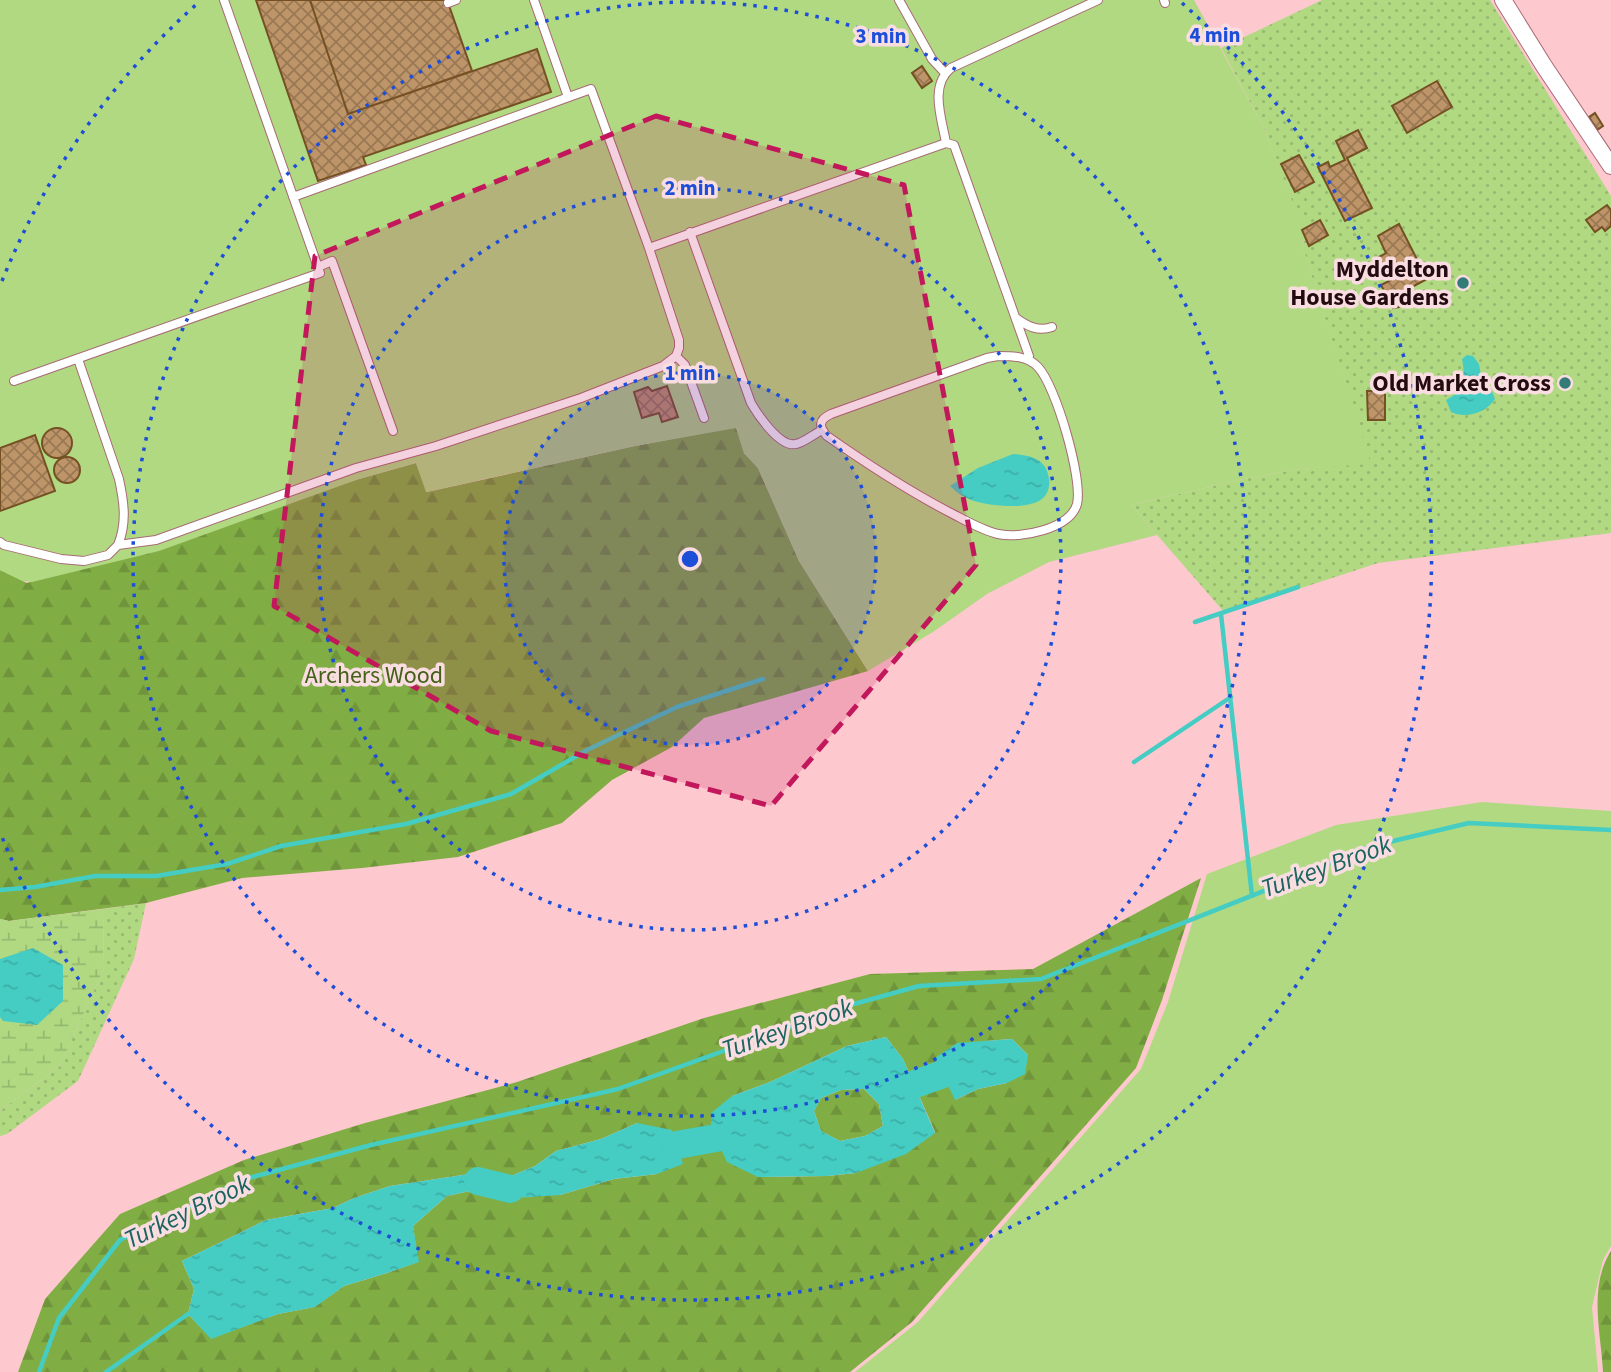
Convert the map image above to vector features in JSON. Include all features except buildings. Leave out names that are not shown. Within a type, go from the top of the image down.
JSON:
[{"type":"street","points":[[1503,0],[1611,166]]},
{"type":"lane","points":[[14,381],[320,273],[224,0]]},
{"type":"lane","points":[[534,0],[568,97]]},
{"type":"lane","points":[[899,0],[932,59],[945,73]]},
{"type":"lane","points":[[946,143],[939,103],[939,88],[945,73],[1098,0]]},
{"type":"lane","points":[[118,545],[156,540],[356,468],[436,446],[581,398],[663,366],[676,356],[680,340],[591,89],[293,197]]},
{"type":"lane","points":[[649,248],[946,143],[954,145],[1016,318],[1028,360]]},
{"type":"lane","points":[[690,232],[755,411],[776,436],[789,444],[796,444],[822,430]]},
{"type":"lane","points":[[318,267],[332,261],[393,431]]},
{"type":"lane","points":[[1016,318],[1038,329],[1052,327]]},
{"type":"lane","points":[[676,356],[685,365],[704,418]]},
{"type":"lane","points":[[1015,356],[1038,366],[1055,401],[1070,450],[1078,494],[1077,505],[1068,518],[1057,525],[1026,534],[1001,534],[964,520],[899,484],[822,430],[822,420],[831,414],[987,358],[1015,356]]},
{"type":"lane","points":[[0,542],[61,559],[83,561],[108,555],[118,545],[125,514],[119,479],[78,359]]},
{"type":"highlighted area","points":[[656,116],[904,185],[976,565],[771,806],[491,731],[274,606],[315,256]]},
{"type":"green space","points":[[0,0],[1194,0],[1264,128],[1297,214],[1300,213],[1310,237],[1302,242],[1304,251],[1371,464],[1299,469],[1131,505],[1157,535],[1049,562],[987,594],[933,632],[868,671],[799,561],[758,468],[744,453],[736,428],[635,446],[426,492],[416,463],[359,479],[159,551],[32,582],[23,581],[0,570]]},
{"type":"green space","name":"Myddelton House Gardens","points":[[1322,0],[1490,0],[1611,196],[1611,533],[1378,563],[1225,613],[1131,505],[1299,469],[1370,463],[1304,251],[1302,242],[1310,238],[1299,213],[1297,215],[1264,128],[1221,48]]},
{"type":"green space","name":"Archers Wood","points":[[736,427],[744,453],[758,468],[799,561],[868,671],[704,718],[672,747],[612,780],[562,823],[458,857],[242,878],[146,903],[9,921],[0,919],[0,570],[27,583],[416,463],[427,492],[635,446]]},
{"type":"green space","points":[[1482,802],[1611,811],[1611,1246],[1603,1260],[1592,1307],[1598,1372],[855,1372],[918,1322],[1141,1069],[1168,1002],[1207,874],[1336,825]]},
{"type":"green space","points":[[1201,878],[1162,1000],[1136,1068],[912,1322],[850,1372],[18,1372],[45,1299],[120,1214],[244,1160],[365,1123],[517,1082],[704,1018],[870,974],[1033,969]],"holes":[[[886,1037],[903,1059],[935,1132],[856,1173],[758,1177],[732,1096],[770,1082],[847,1046]],[[1012,1039],[1028,1055],[1007,1083],[978,1089],[955,1100],[985,1041]],[[637,1123],[657,1174],[614,1179],[560,1195],[504,1179],[535,1166],[556,1151],[601,1139]],[[476,1173],[479,1189],[447,1196],[413,1226],[418,1262],[344,1286],[314,1307],[278,1314],[211,1338],[188,1314],[194,1289],[182,1261],[266,1220],[333,1208],[390,1186]]]},
{"type":"green space","points":[[146,903],[134,959],[78,1081],[7,1134],[0,1136],[0,1111],[60,1066],[104,968],[103,909]]},
{"type":"green space","points":[[103,909],[104,968],[60,1066],[0,1111],[0,919],[9,921]]},
{"type":"green space","points":[[864,1089],[879,1104],[883,1126],[865,1136],[840,1141],[821,1131],[814,1111],[821,1098],[841,1090]]},
{"type":"green space","points":[[1611,1251],[1611,1372],[1603,1372],[1598,1295],[1604,1265]]},
{"type":"water","points":[[1467,355],[1473,356],[1479,364],[1482,381],[1491,389],[1495,399],[1481,411],[1463,415],[1451,412],[1446,400],[1461,391],[1464,375],[1462,359]]},
{"type":"water","points":[[1013,454],[1037,459],[1048,472],[1047,492],[1035,503],[991,505],[959,494],[950,486],[978,468]]},
{"type":"water","points":[[33,948],[63,965],[63,1001],[37,1025],[3,1021],[0,1017],[0,959]]},
{"type":"water","points":[[886,1037],[903,1059],[935,1133],[906,1154],[856,1173],[758,1177],[727,1162],[711,1128],[711,1113],[732,1096],[770,1082],[847,1046]],"holes":[[[864,1089],[879,1104],[883,1126],[865,1136],[840,1141],[821,1131],[814,1111],[821,1098],[841,1090]]]},
{"type":"water","points":[[1012,1039],[1028,1055],[1025,1074],[1007,1083],[978,1089],[955,1100],[935,1058],[957,1043]]},
{"type":"water","points":[[637,1123],[672,1130],[683,1164],[657,1174],[614,1179],[560,1195],[515,1198],[504,1179],[535,1166],[556,1151],[601,1139]]},
{"type":"water","points":[[476,1173],[479,1189],[447,1196],[413,1226],[419,1262],[344,1286],[315,1307],[278,1314],[211,1339],[188,1314],[194,1289],[182,1261],[266,1220],[333,1208],[390,1186]]},
{"type":"waterway","points":[[1195,622],[1298,587]]},
{"type":"waterway","points":[[1221,614],[1252,896]]},
{"type":"waterway","points":[[0,890],[35,887],[95,876],[156,876],[227,864],[281,846],[406,824],[511,794],[587,750],[677,707],[763,679]]},
{"type":"waterway","points":[[1134,762],[1231,697]]},
{"type":"waterway","name":"Turkey Brook","points":[[39,1372],[59,1318],[120,1240],[245,1179],[371,1145],[618,1089],[854,1004],[919,986],[1041,979],[1368,847],[1469,823],[1611,830]]},
{"type":"waterway","points":[[915,1084],[943,1074]]},
{"type":"waterway","points":[[677,1145],[716,1138]]},
{"type":"waterway","points":[[478,1181],[510,1189]]},
{"type":"waterway","points":[[106,1372],[188,1314]]},
{"type":"place","name":"Myddelton House Gardens","points":[[1463,283]]},
{"type":"place","name":"Old Market Cross","points":[[1565,383]]}]
